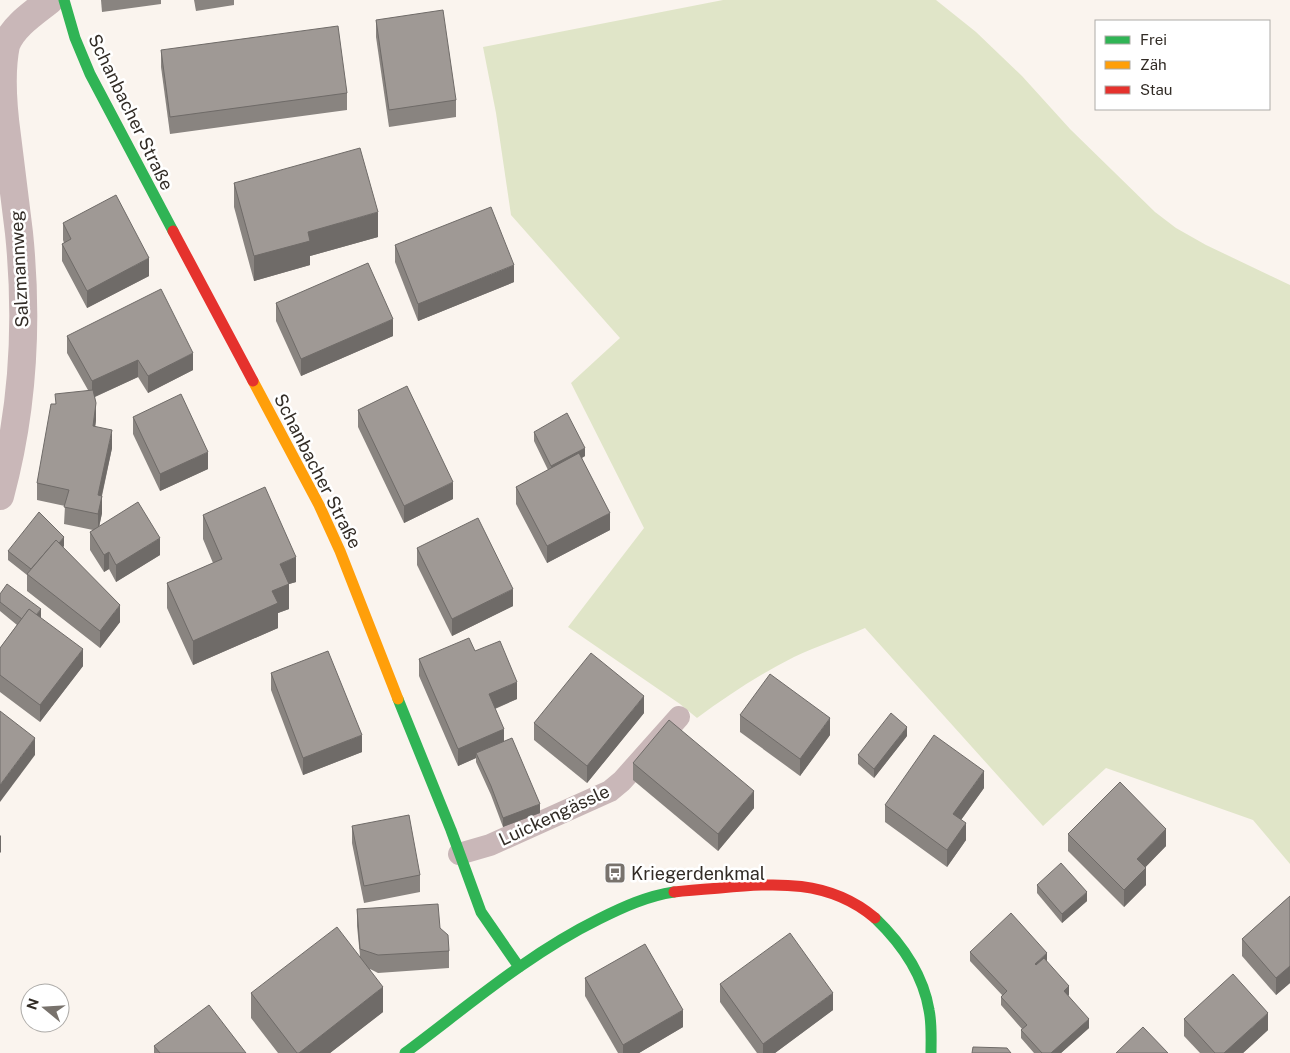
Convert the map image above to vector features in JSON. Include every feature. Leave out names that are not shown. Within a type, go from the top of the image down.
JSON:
[{"type":"street","name":"Salzmannweg","points":[[0,496],[17,412],[24,320],[19,235],[5,119],[2,69],[5,49],[10,36],[24,21],[50,0]]},
{"type":"street","name":"Schanbacher Straße","points":[[64,0],[77,43],[104,102],[319,504],[340,551],[481,912],[519,967]]},
{"type":"street","points":[[404,1053],[519,967],[610,913],[648,898],[684,891],[764,884],[805,886],[840,896],[871,914],[895,938],[913,965],[926,996],[930,1012],[932,1053]]},
{"type":"lane","name":"Luickengässle","points":[[459,854],[490,845],[610,790],[622,781],[679,717]]},
{"type":"green space","points":[[723,0],[936,0],[976,32],[1022,76],[1070,129],[1155,212],[1176,228],[1206,245],[1290,285],[1290,864],[1253,820],[1106,768],[1043,826],[865,628],[794,657],[744,686],[697,718],[680,704],[568,627],[644,528],[571,383],[620,338],[511,215],[496,113],[483,47]]},
{"type":"building","points":[[443,10],[456,100],[389,110],[376,20]]},
{"type":"building","points":[[338,26],[347,93],[170,117],[161,50]]},
{"type":"building","points":[[360,148],[378,212],[308,232],[310,241],[254,256],[234,183]]},
{"type":"building","points":[[116,195],[149,258],[87,291],[62,244],[71,239],[63,223]]},
{"type":"building","points":[[491,207],[514,265],[418,304],[395,245]]},
{"type":"building","points":[[368,263],[393,319],[301,359],[276,303]]},
{"type":"building","points":[[161,289],[193,353],[148,376],[138,360],[92,381],[67,336]]},
{"type":"building","points":[[407,386],[453,482],[404,506],[358,410]]},
{"type":"building","points":[[93,390],[96,403],[93,426],[112,430],[98,495],[102,496],[98,514],[64,507],[69,490],[37,483],[51,404],[56,404],[55,394]]},
{"type":"building","points":[[181,394],[208,452],[160,474],[133,417]]},
{"type":"building","points":[[567,413],[585,448],[551,466],[534,432]]},
{"type":"building","points":[[579,453],[610,513],[547,546],[516,487]]},
{"type":"building","points":[[265,487],[296,557],[280,564],[289,584],[272,591],[278,603],[193,641],[167,583],[222,559],[203,515]]},
{"type":"building","points":[[138,502],[160,538],[116,565],[109,552],[104,555],[90,532]]},
{"type":"building","points":[[39,512],[64,537],[59,543],[56,540],[31,569],[8,551]]},
{"type":"building","points":[[478,518],[513,589],[452,619],[417,548]]},
{"type":"building","points":[[56,540],[120,605],[100,631],[27,574]]},
{"type":"building","points":[[7,584],[41,609],[36,615],[29,609],[22,619],[0,602],[0,594]]},
{"type":"building","points":[[29,609],[83,649],[40,705],[0,675],[0,648]]},
{"type":"building","points":[[469,638],[475,651],[500,641],[517,682],[489,694],[504,729],[458,749],[419,659]]},
{"type":"building","points":[[328,651],[362,735],[303,758],[271,673]]},
{"type":"building","points":[[591,653],[644,696],[587,766],[534,723]]},
{"type":"building","points":[[770,674],[830,718],[800,759],[740,715]]},
{"type":"building","points":[[0,711],[35,738],[0,785]]},
{"type":"building","points":[[891,713],[907,727],[874,769],[858,755]]},
{"type":"building","points":[[669,720],[754,791],[718,834],[633,763]]},
{"type":"building","points":[[934,735],[984,771],[953,814],[966,823],[947,850],[885,805]]},
{"type":"building","points":[[512,738],[540,804],[503,818],[476,753]]},
{"type":"building","points":[[1120,782],[1166,829],[1137,859],[1146,868],[1124,890],[1068,834]]},
{"type":"building","points":[[409,815],[420,875],[364,886],[352,826]]},
{"type":"building","points":[[1061,863],[1087,892],[1062,914],[1037,885]]},
{"type":"building","points":[[1290,896],[1290,966],[1276,978],[1242,939]]},
{"type":"building","points":[[438,904],[440,928],[448,935],[449,951],[378,955],[360,949],[357,909]]},
{"type":"building","points":[[1011,913],[1047,953],[1035,964],[1044,958],[1069,986],[1064,991],[1089,1019],[1051,1053],[1042,1053],[1021,1030],[1027,1025],[1001,997],[1007,991],[970,952]]},
{"type":"building","points":[[337,927],[383,987],[297,1053],[251,993]]},
{"type":"building","points":[[790,933],[833,993],[763,1044],[720,984]]},
{"type":"building","points":[[645,944],[683,1010],[623,1045],[585,978]]},
{"type":"building","points":[[1233,974],[1268,1013],[1224,1053],[1215,1053],[1184,1019]]},
{"type":"building","points":[[209,1005],[246,1053],[160,1053],[154,1046]]},
{"type":"building","points":[[1143,1027],[1168,1053],[1116,1053]]},
{"type":"building","points":[[973,1047],[1007,1048],[1011,1053],[972,1053]]},
{"type":"traffic: fast","points":[[64,0],[75,38],[90,74],[173,231]]},
{"type":"traffic: fast","points":[[398,699],[451,830],[481,912],[519,967]]},
{"type":"traffic: fast","points":[[405,1053],[499,981],[573,933],[635,902],[674,892]]},
{"type":"traffic: fast","points":[[875,918],[902,949],[922,984],[930,1015],[931,1053]]},
{"type":"traffic: slow","points":[[253,381],[319,505],[340,551],[398,699]]},
{"type":"traffic: jam","points":[[173,231],[253,381]]},
{"type":"traffic: jam","points":[[674,892],[761,885],[801,886],[839,896],[857,905],[875,918]]},
{"type":"place","name":"Kriegerdenkmal","points":[[615,873]]}]
